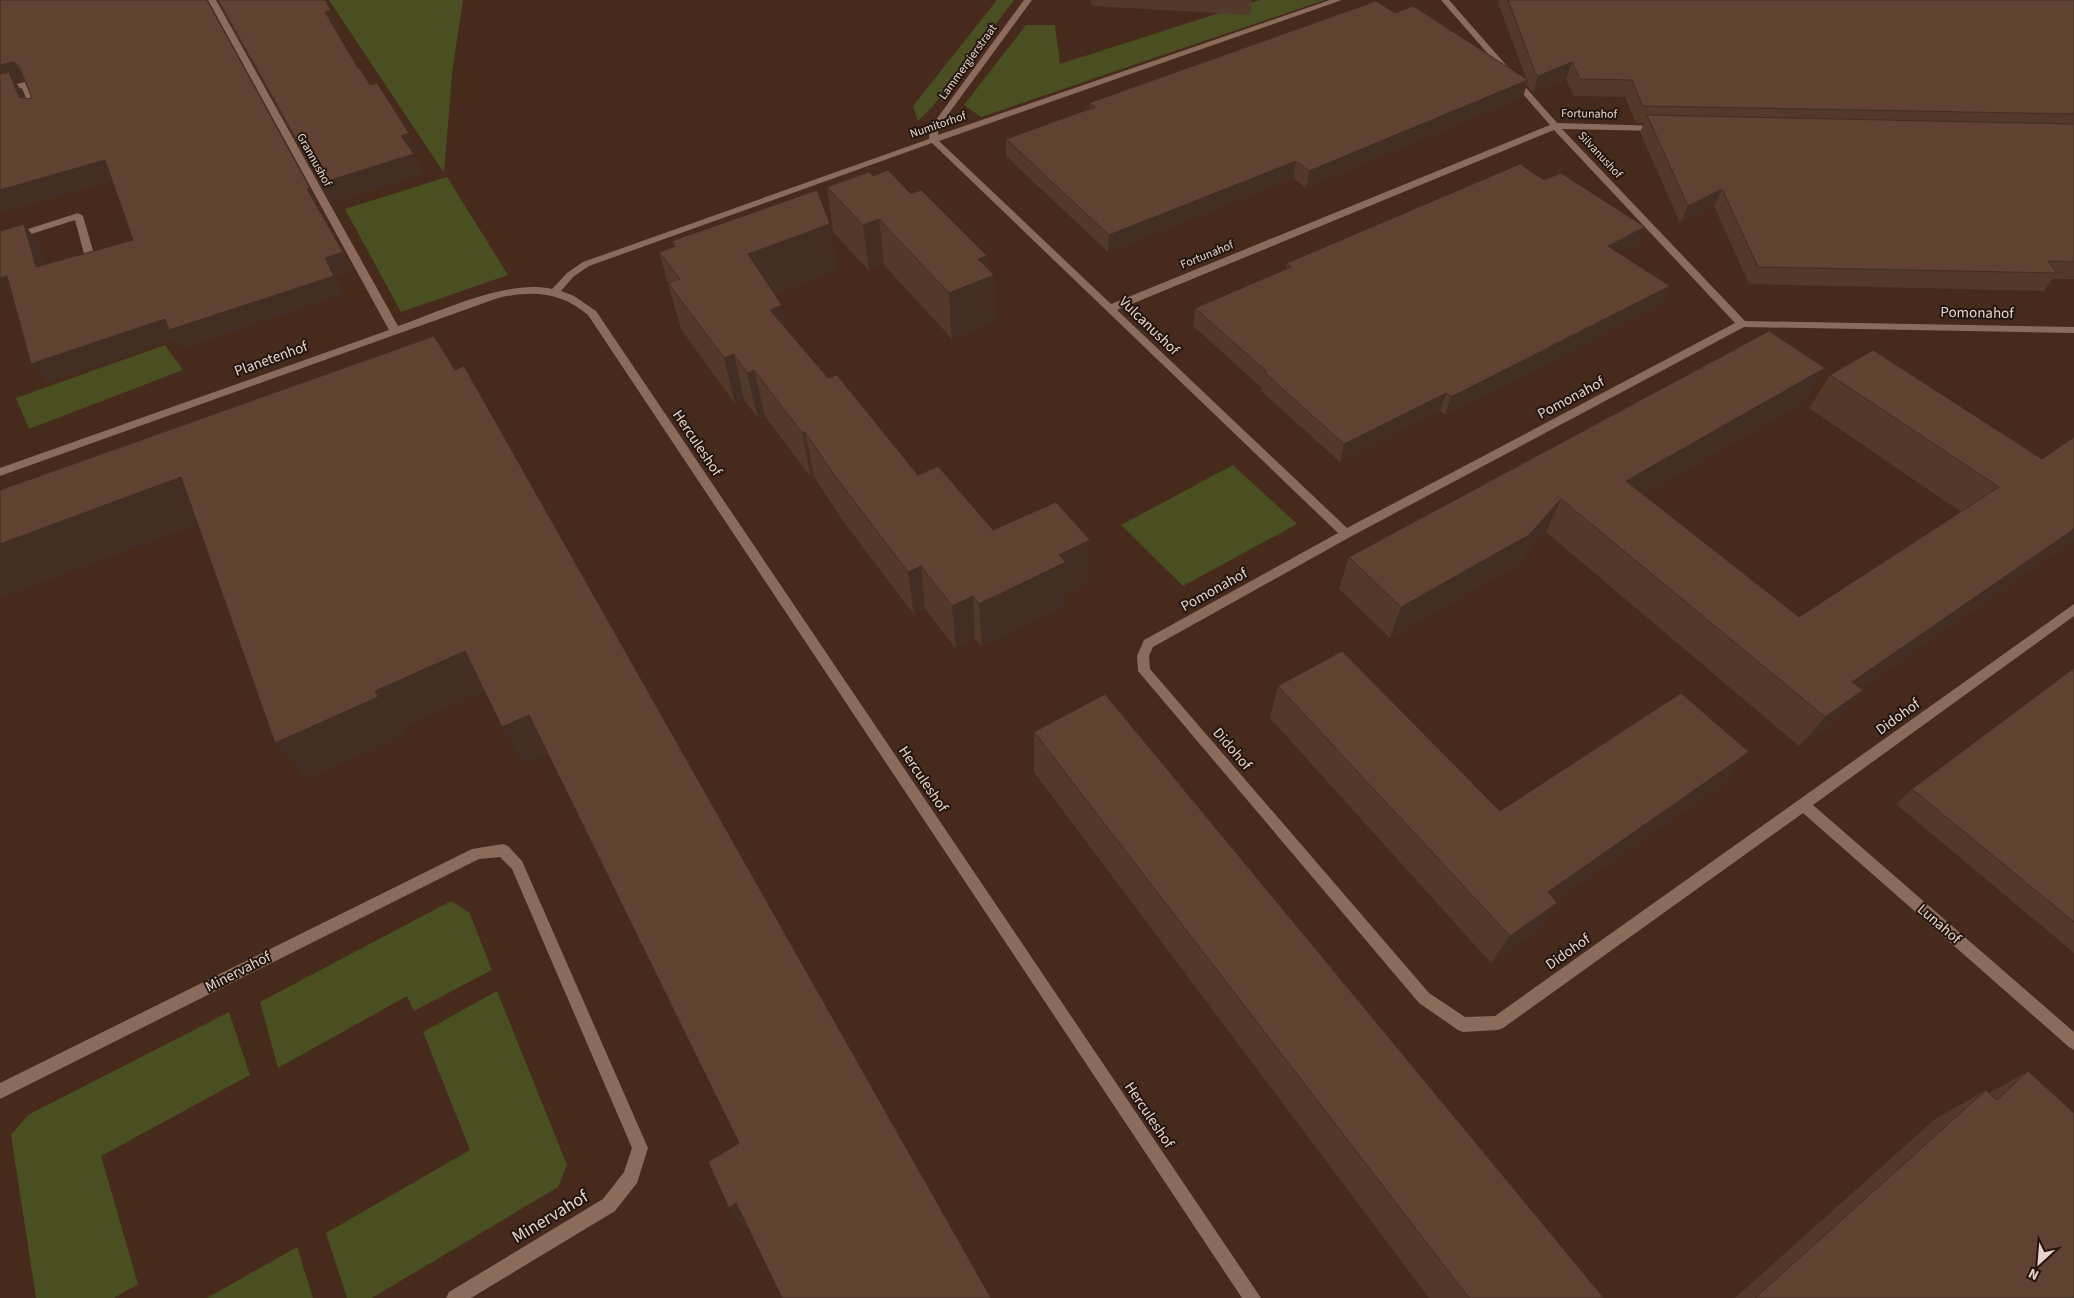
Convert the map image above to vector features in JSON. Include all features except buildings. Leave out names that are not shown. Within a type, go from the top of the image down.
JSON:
[{"type":"street","name":"Grannushof","points":[[212,0],[395,331]]},
{"type":"street","name":"Lammergierstraat","points":[[933,140],[934,128],[1028,0]]},
{"type":"street","name":"Numitorhof","points":[[556,292],[570,276],[586,264],[933,140],[1338,0]]},
{"type":"street","name":"Silvanushof","points":[[1445,0],[1555,126],[1742,324]]},
{"type":"street","points":[[0,91],[25,85],[37,115]]},
{"type":"street","name":"Fortunahof","points":[[1109,309],[1555,126],[1665,128]]},
{"type":"street","name":"Vulcanushof","points":[[933,140],[1346,534]]},
{"type":"street","points":[[0,241],[78,216],[91,261]]},
{"type":"street","name":"Planetenhof","points":[[0,472],[510,291],[556,292]]},
{"type":"street","name":"Herculeshof","points":[[556,292],[575,300],[592,313],[1252,1298]]},
{"type":"street","name":"Pomonahof","points":[[1144,671],[1143,656],[1148,644],[1346,534],[1742,324],[2074,330]]},
{"type":"street","name":"Didohof","points":[[1144,671],[1424,998],[1463,1025],[1498,1023],[1804,805],[2074,609]]},
{"type":"street","name":"Lunahof","points":[[1804,805],[2074,1042]]},
{"type":"street","name":"Minervahof","points":[[0,1091],[477,853],[502,850],[517,865],[640,1148],[631,1177],[609,1204],[455,1298]]},
{"type":"green space","points":[[329,0],[463,0],[452,73],[444,173]]},
{"type":"green space","points":[[997,0],[1014,0],[933,106],[918,121],[913,106]]},
{"type":"green space","points":[[1260,0],[1325,0],[981,117],[964,105],[1026,25],[1055,25],[1060,64]]},
{"type":"green space","points":[[447,177],[508,275],[401,312],[345,209]]},
{"type":"green space","points":[[165,345],[183,370],[29,429],[16,398]]},
{"type":"green space","points":[[1233,465],[1297,524],[1183,586],[1121,525]]},
{"type":"green space","points":[[451,901],[469,912],[492,970],[414,1011],[407,996],[278,1068],[260,1002]]},
{"type":"green space","points":[[497,991],[567,1165],[558,1187],[372,1298],[347,1298],[326,1233],[470,1150],[423,1032]]},
{"type":"green space","points":[[229,1012],[250,1075],[101,1156],[138,1284],[114,1298],[36,1298],[11,1135],[28,1115]]},
{"type":"green space","points":[[297,1247],[313,1298],[207,1298]]}]
